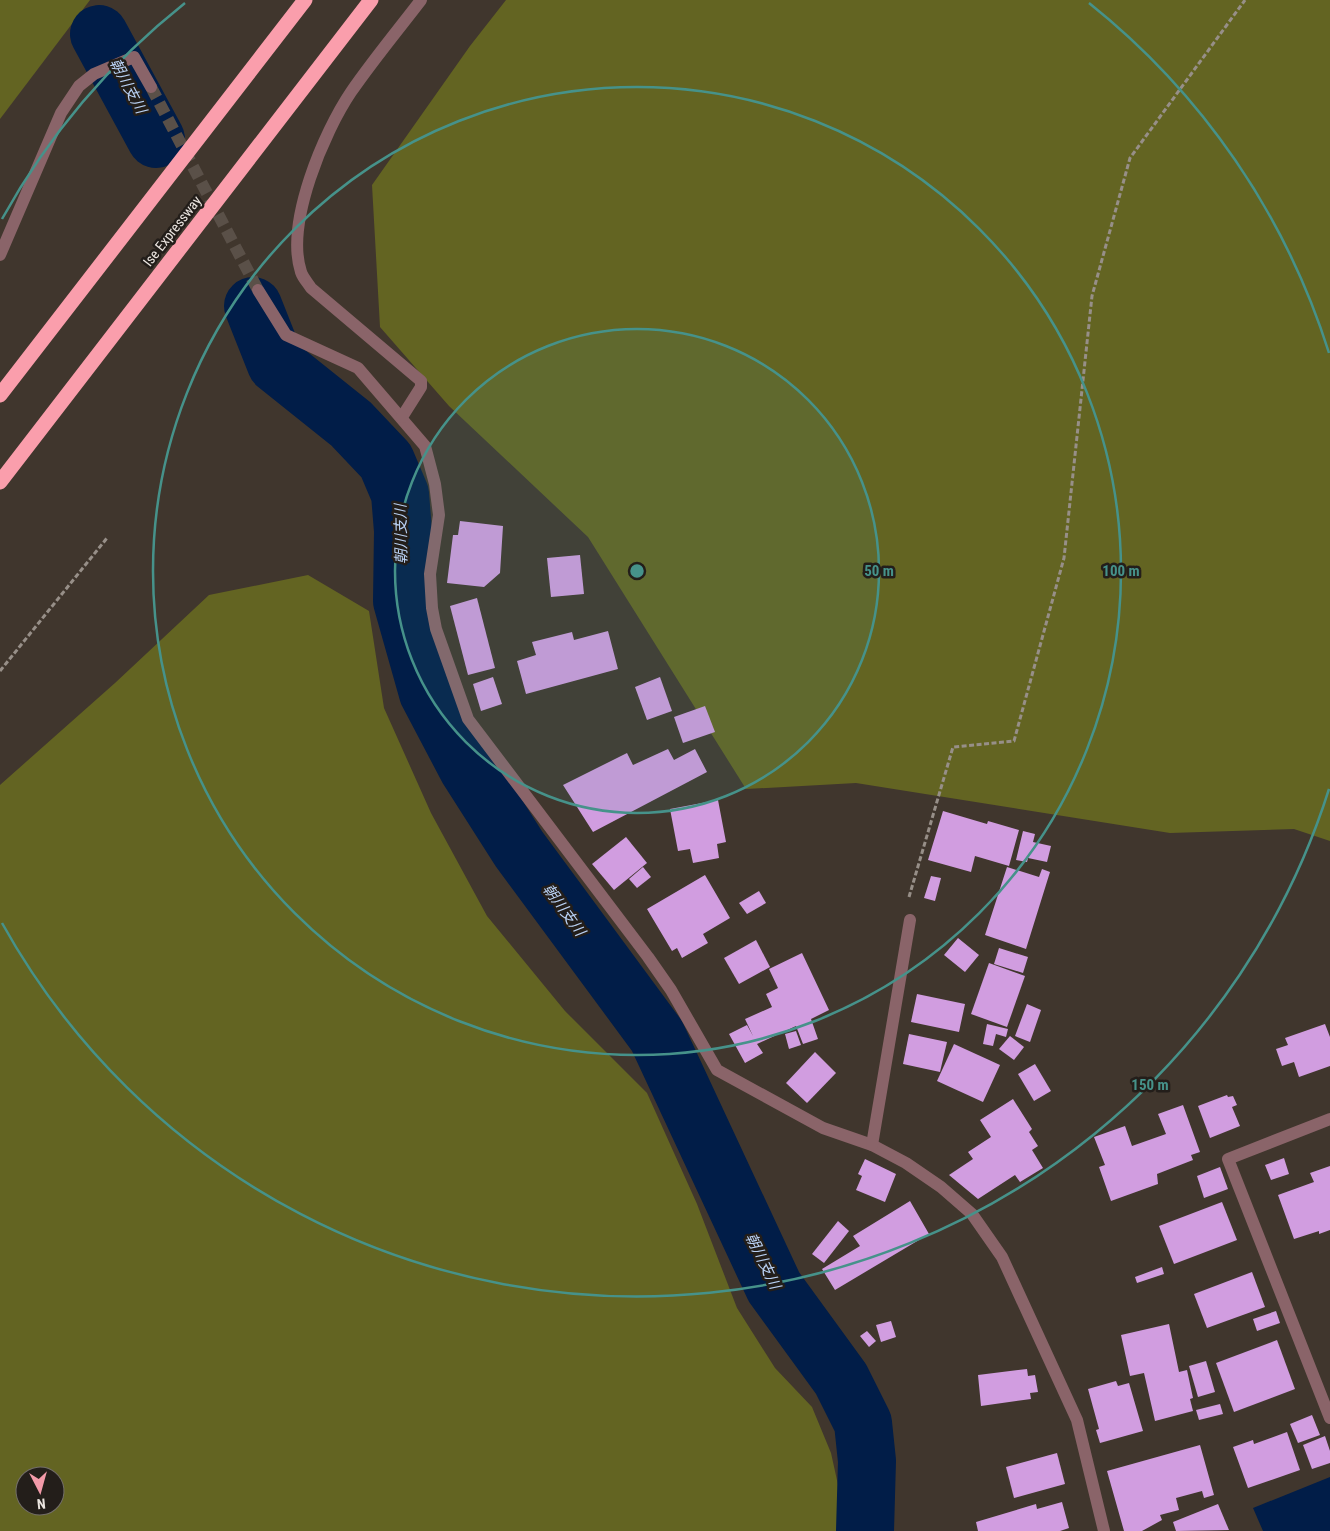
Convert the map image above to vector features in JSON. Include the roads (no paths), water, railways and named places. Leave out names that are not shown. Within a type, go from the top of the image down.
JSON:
[{"type":"highway","points":[[0,395],[305,0]]},
{"type":"highway","name":"Ise Expressway","points":[[0,482],[370,0]]},
{"type":"street","points":[[402,417],[421,387],[422,382],[311,288],[301,273],[299,255],[300,217],[309,180],[322,145],[350,93],[421,0]]},
{"type":"street","points":[[0,255],[61,113],[79,86],[94,74],[134,57],[151,87]]},
{"type":"street","points":[[258,290],[286,335],[358,368],[425,446],[435,484],[439,514],[430,574],[432,608],[436,629],[468,719],[612,908],[671,990],[717,1070],[824,1128],[872,1144],[906,1163],[941,1187],[972,1214],[1002,1256],[1077,1420],[1104,1531]]},
{"type":"street","points":[[872,1144],[910,920]]},
{"type":"street","points":[[1330,1118],[1228,1159],[1330,1418]]},
{"type":"water","points":[[1330,1477],[1330,1531],[1263,1531],[1253,1508]]},
{"type":"waterway","name":"朝川支川","points":[[99,34],[156,139]]},
{"type":"waterway","name":"朝川支川","points":[[253,306],[276,364],[351,424],[386,461],[400,494],[403,531],[402,601],[428,693],[468,769],[519,849],[657,1036],[774,1287],[841,1379],[863,1423],[867,1461],[865,1531]]},
{"type":"tunnel","points":[[151,87],[258,290]]}]
